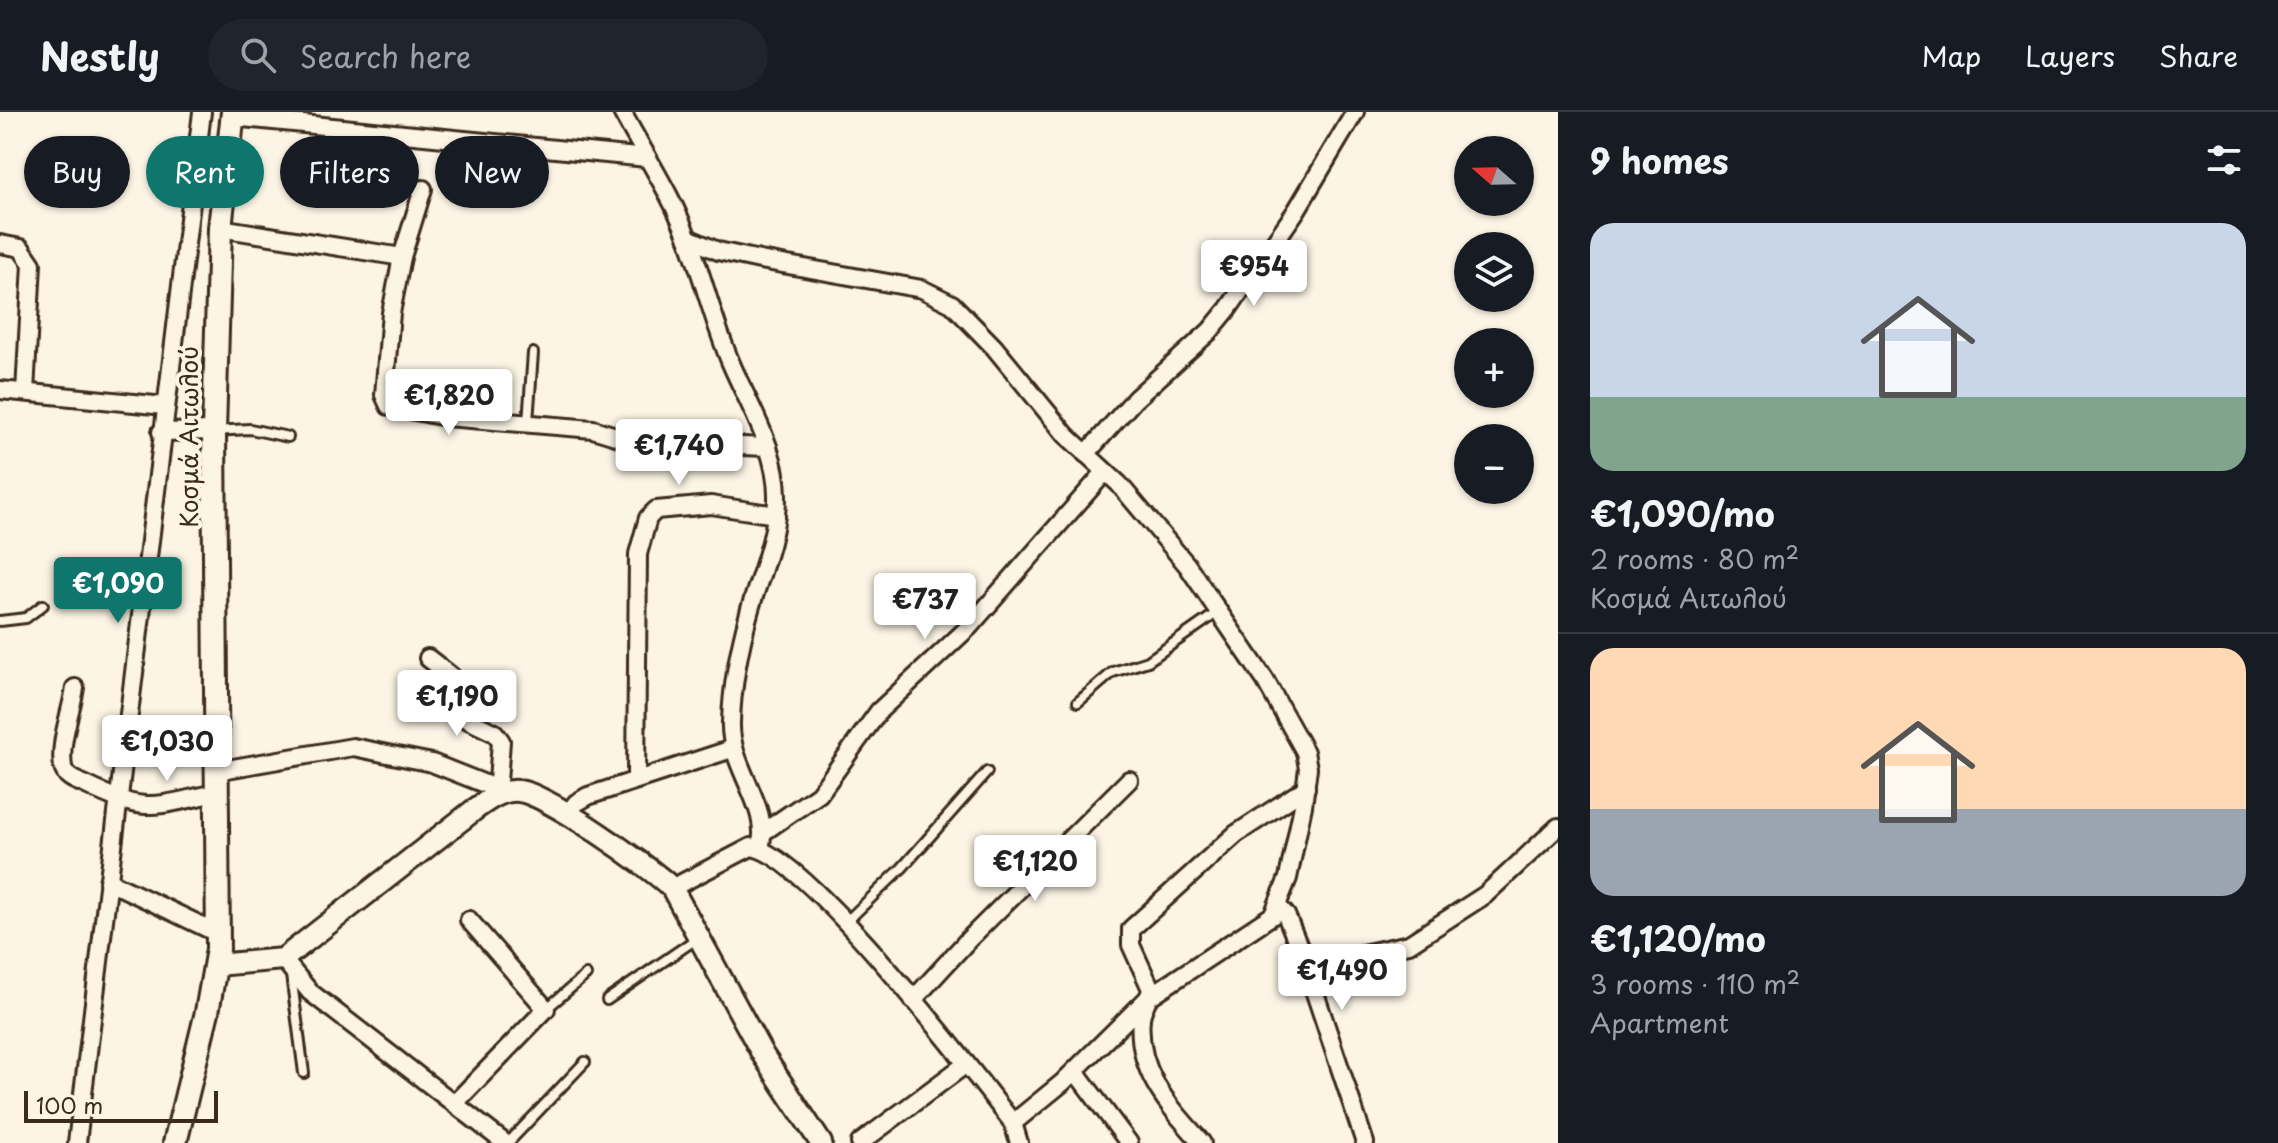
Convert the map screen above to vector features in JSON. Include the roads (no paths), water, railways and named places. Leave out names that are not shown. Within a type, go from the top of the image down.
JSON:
[{"type":"main road","name":"Κοσμά Αιτωλού","points":[[175,1143],[216,965],[214,431],[220,228],[233,115]]},
{"type":"street","points":[[77,1143],[202,112]]},
{"type":"street","points":[[622,112],[688,238],[712,316],[768,447],[776,479],[776,515],[736,674],[732,749],[765,831],[760,848]]},
{"type":"street","points":[[1086,454],[1135,399],[1210,331],[1228,309],[1296,211],[1355,112]]},
{"type":"street","points":[[233,115],[647,158]]},
{"type":"street","points":[[423,189],[402,257],[391,313],[386,401],[395,408],[446,417],[593,429],[635,442],[768,447]]},
{"type":"street","points":[[220,228],[402,257]]},
{"type":"street","points":[[688,238],[718,251],[880,279],[941,297],[970,321],[1066,435],[1105,472],[1187,565],[1265,680],[1305,752],[1306,788],[1288,878],[1278,906],[1269,919],[1149,997],[1075,1071],[1013,1123]]},
{"type":"street","points":[[0,244],[21,248],[32,264],[25,392]]},
{"type":"street","points":[[0,390],[165,406]]},
{"type":"street","points":[[161,432],[214,431]]},
{"type":"street","points":[[765,831],[819,794],[879,711],[969,627],[1105,472]]},
{"type":"street","points":[[636,780],[638,554],[648,518],[656,510],[711,505],[776,515]]},
{"type":"street","points":[[216,965],[287,966],[496,792],[501,741],[495,733],[459,714],[452,679],[428,658]]},
{"type":"street","points":[[75,688],[63,768],[69,777],[118,801],[155,807],[216,782],[353,747],[432,763],[496,792],[521,791],[567,815],[649,869],[672,888],[701,936],[729,997],[785,1091],[821,1143]]},
{"type":"street","points":[[567,815],[585,797],[732,749]]},
{"type":"street","points":[[913,1000],[1129,780]]},
{"type":"street","points":[[1202,1143],[1152,1083],[1145,1065],[1141,1015],[1149,997],[1148,980],[1130,943],[1134,923],[1236,834],[1306,788]]},
{"type":"street","points":[[1306,966],[1409,944],[1485,895],[1558,827]]},
{"type":"street","points":[[672,888],[747,848],[760,848],[819,892],[846,922],[1013,1123],[1019,1143]]},
{"type":"street","points":[[108,881],[217,933]]},
{"type":"street","points":[[1278,906],[1286,915],[1306,966],[1365,1143]]},
{"type":"street","points":[[455,1103],[546,1009],[469,920]]},
{"type":"street","points":[[287,966],[310,992],[506,1143]]},
{"type":"street","points":[[860,1143],[966,1064]]},
{"type":"street","points":[[1075,1071],[1129,1143]]},
{"type":"lane","points":[[528,422],[533,353]]},
{"type":"lane","points":[[214,431],[250,429],[288,437]]},
{"type":"lane","points":[[0,621],[26,618],[43,605]]},
{"type":"lane","points":[[1078,702],[1113,672],[1148,661],[1219,612]]},
{"type":"lane","points":[[846,922],[902,868],[987,772]]},
{"type":"lane","points":[[607,1000],[701,936]]},
{"type":"lane","points":[[287,966],[304,1073]]},
{"type":"lane","points":[[546,1009],[586,975]]},
{"type":"lane","points":[[506,1143],[585,1062]]}]
